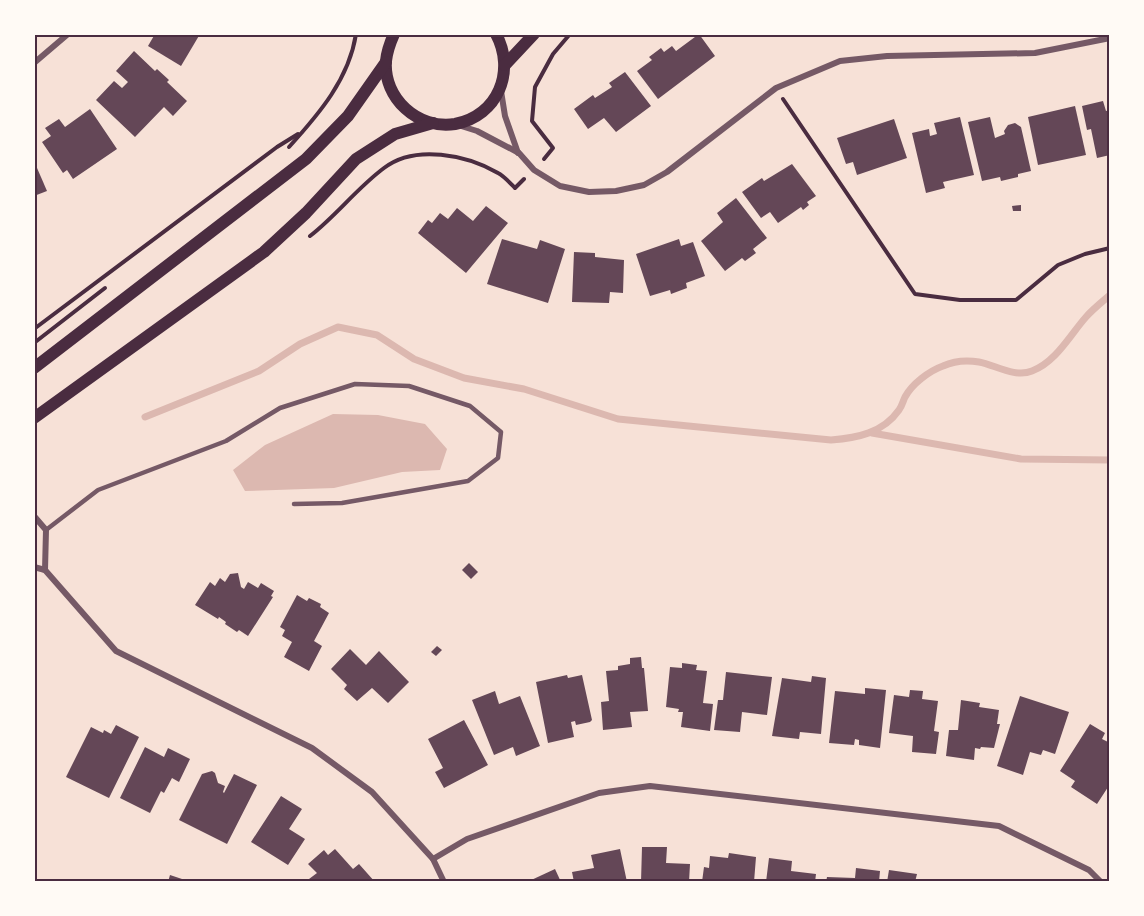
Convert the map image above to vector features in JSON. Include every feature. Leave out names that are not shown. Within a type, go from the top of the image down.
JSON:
[{"type":"main road","points":[[394,34],[388,48],[386,62],[387,79],[393,94],[417,117],[433,123],[454,124],[482,112],[500,89],[505,65],[502,46],[496,34]]},
{"type":"main road","points":[[505,65],[534,34]]},
{"type":"main road","points":[[34,368],[306,159],[348,116],[386,62]]},
{"type":"main road","points":[[34,418],[264,252],[306,213],[356,159],[395,134],[433,123]]},
{"type":"street","points":[[34,63],[68,34]]},
{"type":"street","points":[[500,89],[505,116],[519,153],[534,170],[560,186],[589,192],[616,191],[644,185],[668,172],[776,88],[840,60],[887,56],[1035,53],[1110,38]]},
{"type":"street","points":[[454,124],[477,131],[519,153]]},
{"type":"street","points":[[34,516],[46,530],[45,570]]},
{"type":"street","points":[[34,567],[45,570],[116,651],[312,748],[372,792],[433,859],[444,882]]},
{"type":"street","points":[[433,859],[467,839],[599,794],[650,786],[999,826],[1089,870],[1101,882]]},
{"type":"lane","points":[[46,530],[98,490],[226,441],[280,408],[355,384],[409,386],[470,406],[501,432],[498,458],[468,481],[342,503],[294,504]]},
{"type":"path","points":[[34,329],[268,154],[304,131],[340,82],[352,56],[356,34]]},
{"type":"path","points":[[549,154],[553,148],[532,121],[535,87],[553,54],[570,34]]},
{"type":"path","points":[[776,88],[915,294],[960,300],[1016,300],[1058,265],[1085,254],[1110,248]]},
{"type":"path","points":[[328,101],[334,106]]},
{"type":"path","points":[[319,229],[386,166],[411,156],[441,154],[471,160],[500,174],[515,188],[520,183]]},
{"type":"shaded area","points":[[333,414],[378,415],[425,424],[447,449],[440,470],[402,472],[334,488],[245,491],[233,470],[265,445]]},
{"type":"building","points":[[155,34],[200,34],[181,66],[148,46]]},
{"type":"building","points":[[699,34],[715,56],[658,99],[637,71],[652,60],[649,57],[661,48],[664,52],[672,46],[676,51]]},
{"type":"building","points":[[134,51],[155,71],[157,69],[169,80],[167,82],[187,101],[173,116],[164,107],[135,137],[96,100],[114,81],[122,88],[128,82],[116,71]]},
{"type":"building","points":[[625,72],[651,106],[616,132],[604,118],[588,129],[574,109],[593,95],[595,98],[612,87],[609,83]]},
{"type":"building","points":[[1103,101],[1106,111],[1110,110],[1110,155],[1097,158],[1091,129],[1087,130],[1082,106]]},
{"type":"building","points":[[1075,106],[1086,155],[1038,165],[1028,117]]},
{"type":"building","points":[[90,109],[117,149],[73,179],[67,170],[63,173],[42,142],[51,136],[45,128],[59,119],[65,127]]},
{"type":"building","points":[[960,117],[974,175],[943,182],[945,188],[926,193],[912,133],[929,129],[930,136],[937,134],[934,123]]},
{"type":"building","points":[[990,117],[995,138],[1005,134],[1004,131],[1008,125],[1015,123],[1021,127],[1031,171],[1001,181],[1000,177],[982,181],[968,122]]},
{"type":"building","points":[[894,119],[907,158],[857,175],[853,162],[846,164],[837,138]]},
{"type":"building","points":[[34,161],[47,191],[34,196]]},
{"type":"building","points":[[792,164],[816,196],[807,202],[809,205],[803,210],[801,207],[778,223],[770,212],[761,218],[742,192],[762,178],[764,181]]},
{"type":"building","points":[[736,198],[767,238],[753,249],[756,253],[745,261],[742,258],[725,271],[701,241],[723,222],[717,213]]},
{"type":"building","points":[[1021,205],[1021,211],[1013,211],[1012,206]]},
{"type":"building","points":[[486,206],[508,223],[466,273],[418,233],[428,220],[432,223],[440,213],[448,219],[457,208],[473,221]]},
{"type":"building","points":[[502,239],[537,249],[540,240],[565,249],[548,303],[487,284]]},
{"type":"building","points":[[679,239],[681,246],[693,242],[705,276],[686,283],[687,288],[671,294],[670,290],[650,296],[636,254]]},
{"type":"building","points":[[574,252],[595,253],[595,257],[624,260],[623,293],[610,292],[609,303],[572,302]]},
{"type":"building","points":[[469,563],[478,572],[471,579],[462,570]]},
{"type":"building","points":[[238,573],[241,587],[244,589],[248,582],[258,588],[261,583],[274,591],[271,596],[273,597],[248,636],[239,630],[237,632],[219,617],[218,619],[195,605],[210,582],[215,586],[220,578],[225,582],[230,574]]},
{"type":"building","points":[[297,595],[307,601],[309,598],[321,604],[320,607],[329,613],[314,641],[322,646],[309,671],[284,657],[292,642],[282,636],[285,630],[280,627]]},
{"type":"building","points":[[437,646],[442,650],[436,656],[431,652]]},
{"type":"building","points":[[350,649],[366,665],[379,651],[409,682],[388,703],[372,688],[357,701],[344,689],[347,685],[331,669]]},
{"type":"building","points":[[641,657],[648,711],[630,712],[632,727],[603,730],[601,702],[609,701],[606,671],[618,670],[618,666],[630,664],[630,658]]},
{"type":"building","points":[[682,663],[697,665],[696,670],[707,671],[703,703],[713,704],[710,731],[681,727],[683,712],[666,707],[670,667],[682,668]]},
{"type":"building","points":[[726,672],[772,677],[767,715],[742,712],[740,732],[714,730],[718,700],[723,700]]},
{"type":"building","points":[[567,675],[568,678],[582,675],[592,720],[576,725],[575,721],[571,722],[574,737],[548,743],[536,682]]},
{"type":"building","points":[[812,676],[826,678],[821,734],[800,732],[799,739],[772,736],[782,678],[811,682]]},
{"type":"building","points":[[865,688],[886,690],[880,748],[859,745],[859,740],[855,739],[854,745],[829,743],[835,691],[865,694]]},
{"type":"building","points":[[910,690],[923,691],[922,699],[938,701],[934,731],[939,732],[936,754],[912,752],[913,736],[889,733],[894,695],[909,697]]},
{"type":"building","points":[[495,691],[499,704],[520,696],[540,746],[516,756],[513,747],[494,755],[472,700]]},
{"type":"building","points":[[1020,696],[1069,712],[1055,754],[1043,750],[1041,755],[1030,752],[1023,775],[997,766]]},
{"type":"building","points":[[961,700],[980,703],[979,707],[999,710],[997,724],[1000,724],[994,748],[975,748],[974,760],[946,756],[949,730],[958,730]]},
{"type":"building","points":[[464,720],[488,765],[444,788],[435,772],[443,768],[428,739]]},
{"type":"building","points":[[1090,724],[1105,733],[1102,739],[1110,743],[1110,784],[1097,804],[1071,787],[1075,781],[1060,771]]},
{"type":"building","points":[[116,725],[139,737],[109,798],[66,777],[91,727],[111,734]]},
{"type":"building","points":[[145,747],[164,757],[168,748],[190,759],[179,782],[172,778],[164,793],[161,791],[150,813],[120,798]]},
{"type":"building","points":[[212,771],[218,783],[225,786],[224,793],[234,774],[257,785],[227,844],[179,820],[202,774]]},
{"type":"building","points":[[281,796],[302,809],[289,829],[305,839],[288,865],[251,842]]},
{"type":"building","points":[[642,847],[667,847],[666,863],[690,864],[689,882],[641,882]]},
{"type":"building","points":[[335,849],[353,869],[359,864],[375,882],[311,882],[309,879],[317,873],[308,864],[324,850],[328,855]]},
{"type":"building","points":[[620,849],[627,882],[574,882],[572,872],[594,868],[591,855]]},
{"type":"building","points":[[729,853],[756,857],[754,882],[702,882],[704,867],[709,868],[710,856],[728,858]]},
{"type":"building","points":[[769,858],[792,861],[791,871],[816,874],[815,882],[766,882]]},
{"type":"building","points":[[856,868],[880,871],[879,882],[826,882],[827,877],[855,878]]},
{"type":"building","points":[[555,869],[561,882],[527,882]]},
{"type":"building","points":[[889,870],[917,874],[915,882],[887,882]]},
{"type":"building","points":[[170,875],[182,879],[181,882],[168,882]]},
{"type":"waterway","points":[[145,417],[259,371],[300,344],[338,327],[377,335],[414,359],[464,378],[524,389],[618,419],[831,440],[841,439],[869,433],[885,424],[893,418],[908,392],[921,378],[947,364],[974,361],[1019,373],[1041,367],[1055,355],[1086,317],[1110,295]]},
{"type":"waterway","points":[[872,433],[1021,459],[1110,460]]}]
